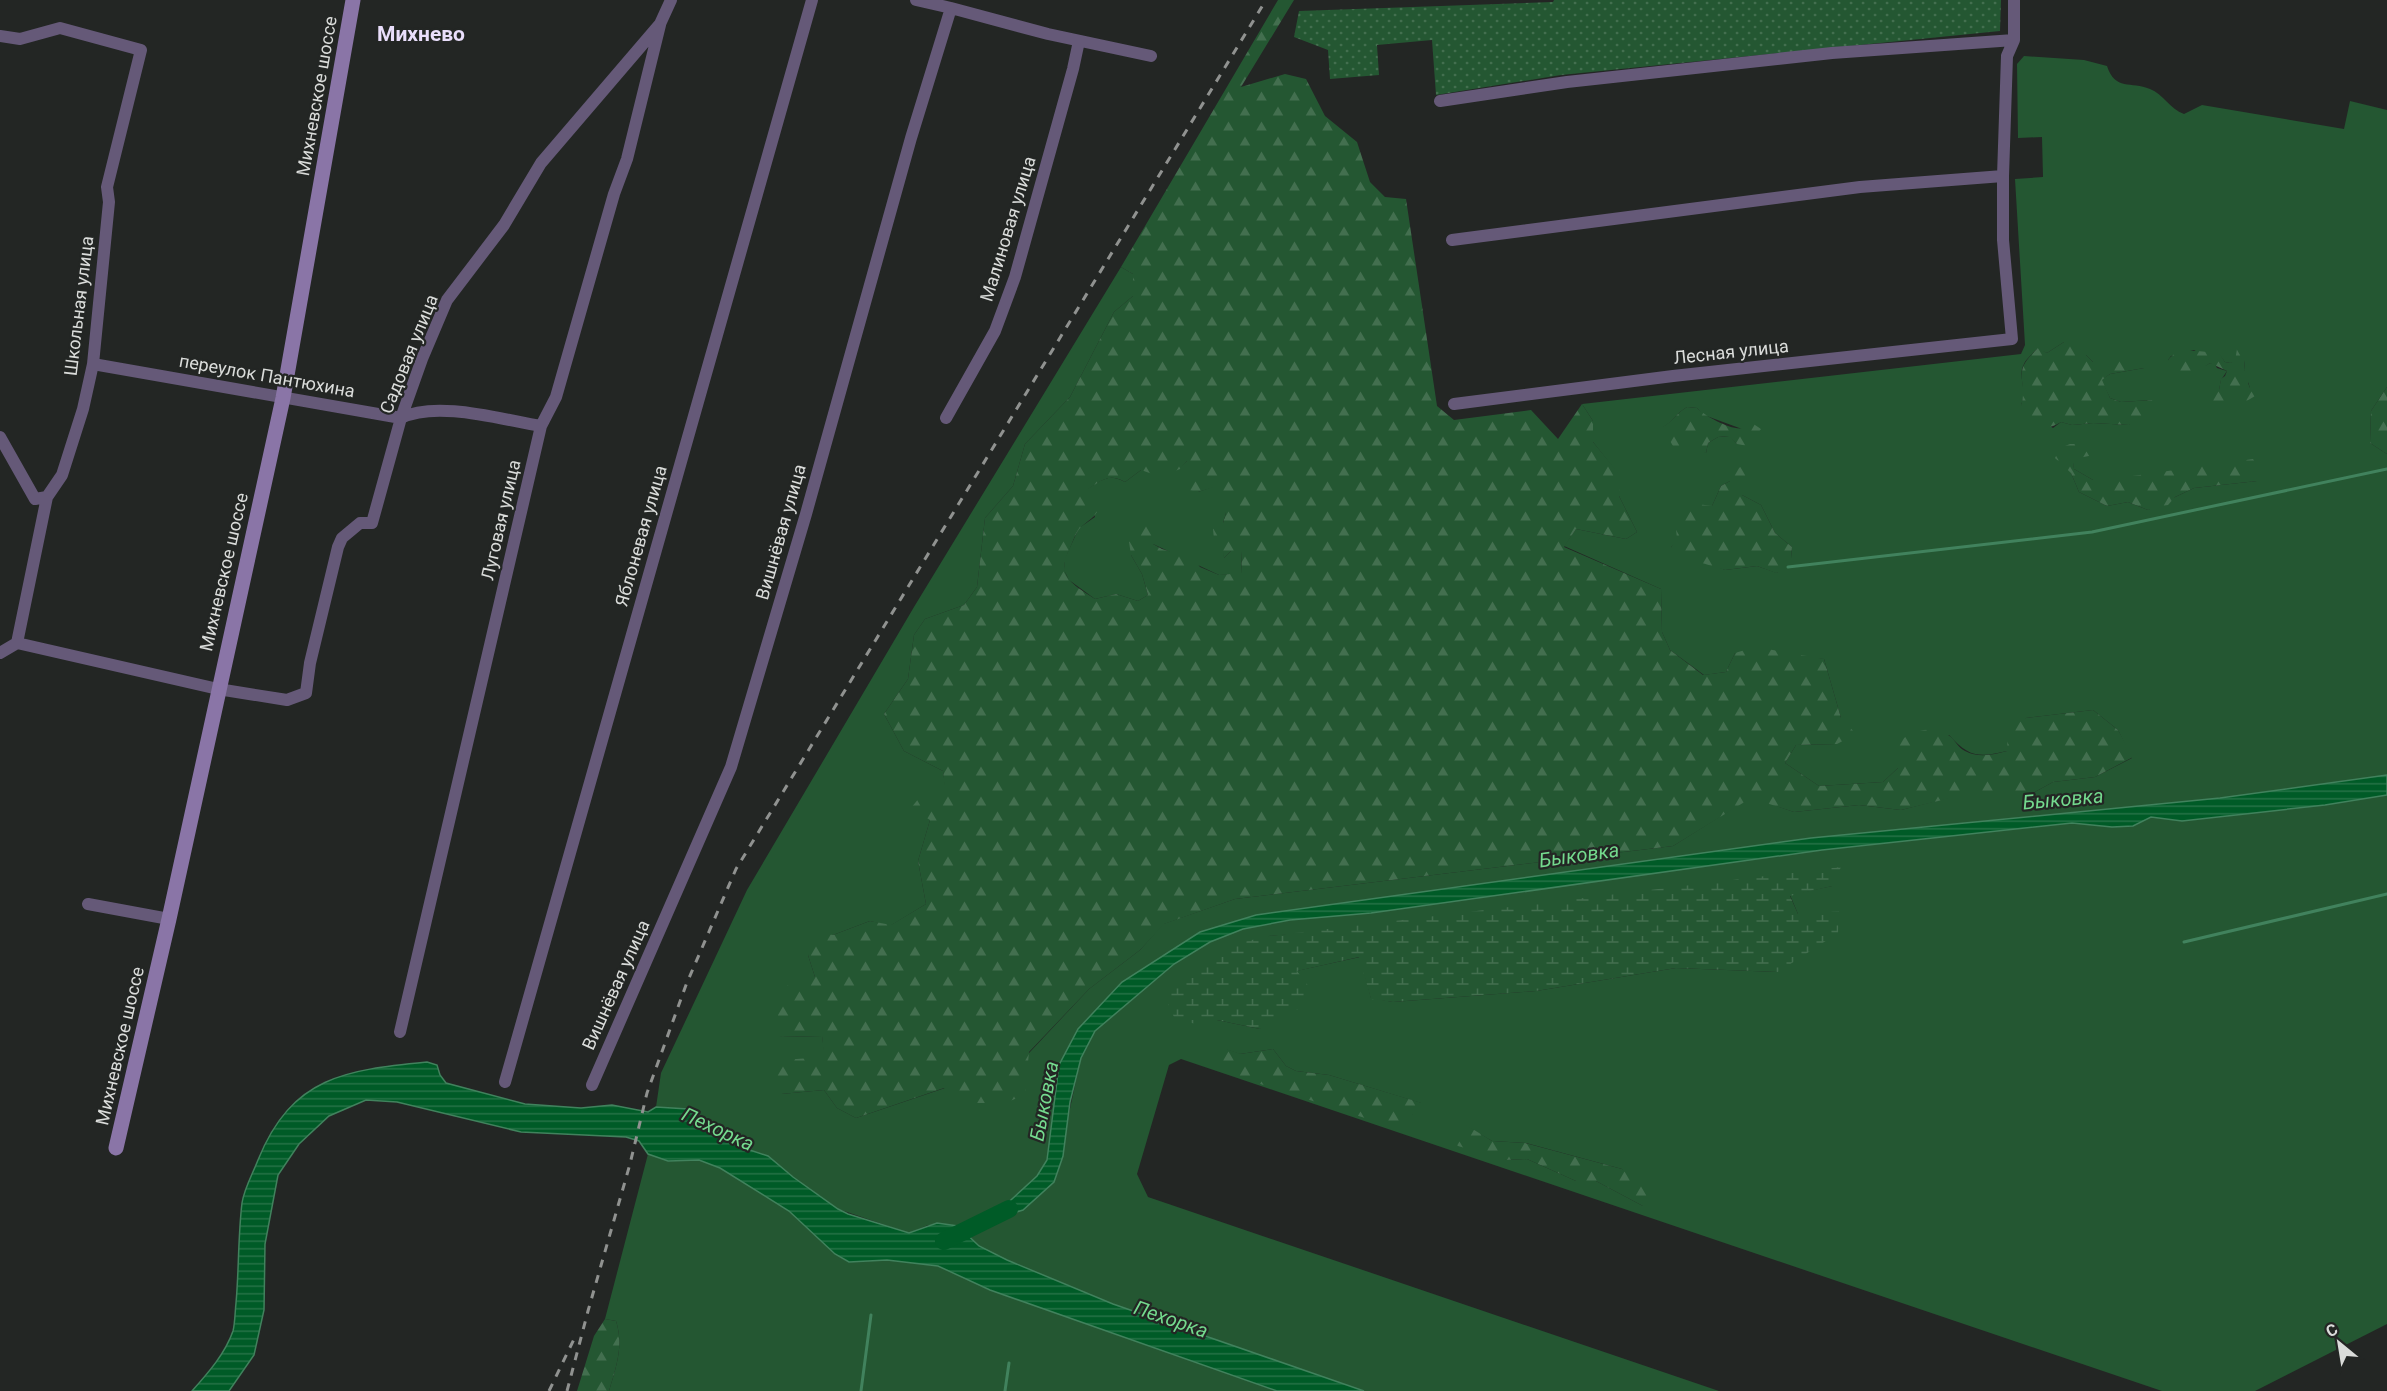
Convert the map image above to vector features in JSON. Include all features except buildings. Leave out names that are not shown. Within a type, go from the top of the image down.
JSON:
[{"type":"street","name":"Михневское шоссе","points":[[116,1148],[170,919],[218,689],[283,398],[353,0]]},
{"type":"street","name":"Садовая улица","points":[[218,689],[287,700],[306,693],[310,663],[338,547],[342,538],[354,527],[360,523],[372,523],[401,418],[422,359],[447,300],[504,225],[542,163],[660,24],[671,0]]},
{"type":"street","name":"Яблоневая улица","points":[[505,1082],[812,0]]},
{"type":"street","points":[[916,0],[1079,41],[1151,56]]},
{"type":"street","points":[[1452,240],[1860,187],[2002,176],[2007,56],[2014,40],[2014,0]]},
{"type":"street","name":"Вишнёвая улица","points":[[592,1084],[731,767],[806,514],[911,138],[951,8]]},
{"type":"street","name":"Луговая улица","points":[[400,1032],[541,426],[556,397],[614,194],[627,159],[660,24]]},
{"type":"street","name":"Школьная улица","points":[[0,36],[20,39],[60,28],[141,50],[107,187],[109,202],[93,363],[83,409],[62,475],[47,497],[17,643]]},
{"type":"street","points":[[1440,101],[1567,82],[1832,53],[2014,40]]},
{"type":"street","name":"Малиновая улица","points":[[946,418],[994,331],[1015,277],[1079,41]]},
{"type":"street","name":"Лесная улица","points":[[1454,404],[1684,375],[2012,339],[2003,240],[2002,176]]},
{"type":"street","name":"переулок Пантюхина","points":[[93,363],[401,418],[411,414],[434,411],[541,426]]},
{"type":"street","points":[[0,437],[35,499],[47,497]]},
{"type":"street","points":[[0,653],[17,643],[218,689]]},
{"type":"street","points":[[88,904],[170,919]]},
{"type":"green space","points":[[1278,0],[1294,0],[1241,87],[1285,74],[1306,79],[1325,116],[1357,142],[1370,182],[1385,197],[1406,199],[1437,406],[1454,420],[1531,410],[1558,439],[1582,404],[1593,421],[1593,442],[1620,475],[1619,496],[1637,532],[1626,539],[1576,529],[1564,547],[1661,589],[1662,632],[1670,650],[1703,675],[1726,672],[1735,653],[1755,647],[1824,659],[1841,718],[1856,734],[1837,744],[1796,745],[1785,763],[1819,786],[1883,782],[1898,768],[1891,747],[1911,734],[1925,730],[1940,732],[1950,736],[1965,751],[1975,755],[1991,755],[2007,751],[2008,729],[2026,718],[2093,710],[2118,730],[2133,757],[2095,777],[2053,782],[2033,793],[1967,794],[1901,810],[1859,805],[1794,812],[1751,798],[1673,846],[1235,899],[1164,924],[1140,950],[1089,989],[1029,1052],[1025,1095],[1005,1103],[960,1103],[944,1088],[856,1118],[837,1108],[824,1090],[781,1094],[770,1076],[783,1060],[824,1057],[822,1036],[778,1037],[778,994],[794,980],[815,977],[808,955],[812,932],[833,935],[870,921],[891,925],[926,904],[918,861],[930,820],[911,808],[924,792],[945,792],[943,771],[904,751],[884,714],[908,679],[914,635],[925,619],[964,605],[977,587],[985,518],[1013,486],[1025,444],[1070,397],[1114,312],[1133,296],[1133,274],[1121,267]],"holes":[[[1187,461],[1197,462],[1184,481],[1188,490],[1198,492],[1218,486],[1218,506],[1226,513],[1223,523],[1213,529],[1214,539],[1222,546],[1224,558],[1231,551],[1241,551],[1242,573],[1219,575],[1200,567],[1194,559],[1162,549],[1153,544],[1153,532],[1146,523],[1135,526],[1128,535],[1131,555],[1142,574],[1148,595],[1138,601],[1116,594],[1095,599],[1073,584],[1064,566],[1066,558],[1078,531],[1094,516],[1100,506],[1088,489],[1110,478],[1125,482],[1141,470],[1161,477],[1180,469]]]},
{"type":"green space","points":[[1554,0],[2001,0],[2000,31],[1561,75],[1436,95],[1432,40],[1377,45],[1379,75],[1330,79],[1328,50],[1294,37],[1299,11],[1553,2]]},
{"type":"green space","points":[[2024,56],[2084,60],[2107,66],[2114,79],[2124,84],[2150,89],[2184,114],[2202,105],[2344,129],[2350,101],[2387,110],[2387,387],[2371,411],[2370,443],[2387,454],[2387,775],[2220,798],[1811,838],[1200,932],[1095,1031],[1174,964],[1210,942],[1243,929],[1290,920],[1371,913],[1822,850],[2072,823],[2112,827],[2133,826],[2151,817],[2182,821],[2325,805],[2387,795],[2387,1324],[2255,1391],[2162,1391],[1181,1059],[1169,1065],[1137,1174],[1148,1197],[1719,1391],[1364,1391],[1113,1304],[979,1246],[958,1226],[928,1225],[909,1233],[838,1209],[768,1156],[738,1146],[720,1135],[697,1114],[688,1109],[656,1107],[661,1073],[747,890],[914,607],[1121,267],[1133,274],[1133,296],[1114,312],[1070,397],[1025,444],[1013,486],[985,518],[977,587],[964,605],[925,619],[914,635],[908,679],[884,714],[904,751],[943,771],[946,792],[930,820],[918,861],[926,904],[890,926],[870,921],[833,935],[808,955],[815,977],[779,1037],[822,1036],[825,1057],[781,1094],[824,1090],[837,1108],[856,1118],[945,1088],[1029,1053],[1089,989],[1140,950],[1163,924],[1235,899],[1673,846],[1751,797],[1794,812],[1859,805],[1901,810],[1967,793],[2033,793],[2053,782],[2095,777],[2132,758],[2118,730],[2093,710],[2026,718],[2007,751],[1989,755],[1975,754],[1962,748],[1949,735],[1898,768],[1883,782],[1819,786],[1785,763],[1796,745],[1837,744],[1841,718],[1824,659],[1735,653],[1726,672],[1704,675],[1670,650],[1662,632],[1661,589],[1564,546],[1576,529],[1626,539],[1637,532],[1619,496],[1619,475],[1593,442],[1593,421],[1582,404],[2021,354],[2025,345],[2015,179],[2043,177],[2042,137],[2018,138],[2017,64]],"holes":[[[2064,342],[2093,362],[2144,368],[2110,374],[2101,380],[2110,398],[2121,402],[2152,400],[2129,425],[2093,423],[2072,425],[2061,422],[2053,428],[2021,405],[2023,399],[2022,369],[2026,360],[2037,349],[2047,353]],[[2194,350],[2199,353],[2218,353],[2225,362],[2230,363],[2245,360],[2244,370],[2250,388],[2219,390],[2221,380],[2227,371],[2210,363],[2194,368],[2168,360],[2171,356]],[[1687,407],[1697,408],[1704,415],[1742,429],[1737,444],[1729,436],[1718,437],[1708,443],[1706,453],[1663,427]],[[2070,444],[2074,469],[2093,480],[2257,481],[2194,488],[2148,510],[2128,502],[2107,506],[2079,492],[2071,473]],[[1730,481],[1742,495],[1761,505],[1775,533],[1792,547],[1791,558],[1777,573],[1757,566],[1725,570],[1671,547],[1712,506],[1721,486]],[[1832,886],[1790,895],[1798,914],[1778,972],[1676,968],[1536,991],[1393,1002],[1371,998],[1360,957],[1296,971],[1260,1029],[1217,1020],[1269,936]],[[1095,1031],[1081,1058],[1054,1182],[989,1220],[1037,1176],[1047,1160],[1059,1065]],[[1220,1047],[1240,1054],[1273,1049],[1286,1066],[1296,1071],[1329,1075],[1421,1103],[1412,1115]],[[1463,1124],[1492,1141],[1526,1143],[1622,1169],[1643,1206],[1596,1181],[1576,1181],[1527,1159],[1506,1160]]]},
{"type":"green space","points":[[2074,341],[2085,344],[2086,355],[2093,362],[2145,357],[2144,368],[2110,374],[2102,380],[2110,398],[2121,402],[2152,400],[2156,412],[2129,425],[2093,423],[2072,425],[2061,422],[2042,427],[2032,422],[2021,405],[2023,399],[2022,373],[2025,363],[2038,348],[2047,353],[2064,342]]},
{"type":"green space","points":[[2248,346],[2250,350],[2245,360],[2244,370],[2251,378],[2248,383],[2250,388],[2256,390],[2255,396],[2245,402],[2202,403],[2198,397],[2208,391],[2219,390],[2221,379],[2227,371],[2210,363],[2201,369],[2195,369],[2183,379],[2178,377],[2168,360],[2178,353],[2191,351],[2219,353],[2225,362],[2230,363],[2235,361],[2237,349]]},
{"type":"green space","points":[[2387,387],[2387,454],[2370,443],[2371,411]]},
{"type":"green space","points":[[1687,407],[1697,408],[1712,419],[1732,427],[1743,428],[1752,423],[1761,429],[1748,446],[1737,444],[1728,436],[1718,437],[1708,443],[1706,453],[1673,446],[1662,427]]},
{"type":"green space","points":[[2070,444],[2092,444],[2094,455],[2073,459],[2074,469],[2093,480],[2253,459],[2260,471],[2257,481],[2194,488],[2175,497],[2168,505],[2148,510],[2128,502],[2107,506],[2079,492],[2071,473],[2055,458],[2060,448]]},
{"type":"green space","points":[[1187,461],[1197,461],[1198,492],[1218,485],[1226,513],[1223,523],[1224,558],[1231,551],[1241,551],[1242,574],[1219,575],[1153,544],[1153,532],[1131,555],[1142,574],[1148,595],[1138,601],[1116,594],[1095,599],[1069,580],[1064,570],[1065,558],[1079,528],[1095,517],[1087,489],[1110,478],[1125,482],[1141,470],[1179,469]]},
{"type":"green space","points":[[1743,466],[1751,475],[1742,495],[1761,505],[1775,533],[1792,547],[1791,558],[1805,567],[1776,573],[1757,566],[1725,570],[1676,555],[1671,547],[1677,539],[1675,518],[1690,503],[1712,506],[1721,486],[1730,481],[1733,470]]},
{"type":"green space","points":[[1841,867],[1832,886],[1790,896],[1798,914],[1839,911],[1838,933],[1778,972],[1676,968],[1536,991],[1393,1002],[1371,999],[1359,957],[1297,971],[1309,987],[1300,1008],[1260,1029],[1217,1020],[1195,1024],[1174,1017],[1165,997],[1222,947],[1269,936]]},
{"type":"green space","points":[[1220,1047],[1240,1054],[1273,1049],[1286,1066],[1296,1071],[1329,1075],[1422,1103],[1419,1113],[1412,1115],[1412,1125],[1371,1120],[1239,1077],[1220,1067],[1213,1060],[1209,1049]]},
{"type":"green space","points":[[1463,1123],[1492,1141],[1525,1143],[1622,1169],[1656,1198],[1654,1204],[1643,1206],[1596,1181],[1576,1181],[1527,1159],[1506,1160],[1458,1146],[1451,1139],[1453,1128]]},
{"type":"green space","points":[[648,1154],[668,1161],[699,1160],[720,1168],[789,1211],[835,1254],[849,1262],[887,1260],[938,1266],[990,1290],[1277,1391],[609,1391],[618,1356],[619,1339],[616,1321],[605,1319]]},
{"type":"green space","points":[[605,1319],[616,1321],[619,1339],[618,1356],[609,1391],[577,1391],[594,1336]]},
{"type":"shaded area","points":[[2387,775],[2387,795],[2325,805],[2182,821],[2151,817],[2133,826],[2112,827],[2072,823],[1822,850],[1371,913],[1290,920],[1243,929],[1210,942],[1174,964],[1095,1031],[1081,1058],[1070,1102],[1063,1156],[1054,1182],[1023,1210],[988,1221],[1037,1176],[1047,1160],[1059,1065],[1078,1029],[1122,982],[1200,932],[1256,915],[1811,838],[2220,798]]},
{"type":"shaded area","points":[[427,1062],[437,1065],[446,1083],[525,1104],[581,1108],[612,1105],[648,1112],[656,1107],[688,1109],[720,1135],[738,1146],[768,1156],[793,1177],[848,1214],[909,1233],[937,1223],[958,1226],[979,1246],[1113,1304],[1364,1391],[1277,1391],[990,1290],[938,1266],[887,1260],[849,1262],[835,1254],[789,1211],[720,1168],[699,1160],[668,1161],[648,1154],[639,1141],[626,1137],[521,1132],[397,1102],[366,1100],[329,1116],[299,1144],[278,1175],[265,1244],[264,1310],[254,1355],[229,1391],[192,1391],[221,1355],[233,1331],[242,1203],[258,1160],[272,1132],[287,1110],[305,1094],[325,1082],[347,1074]]},
{"type":"waterway","points":[[1788,567],[2092,532],[2387,469]]},
{"type":"waterway","points":[[2184,942],[2387,894]]},
{"type":"waterway","name":"Быковка","points":[[944,1241],[1009,1209]]},
{"type":"waterway","points":[[861,1391],[871,1315]]},
{"type":"waterway","points":[[1005,1391],[1009,1363]]},
{"type":"railway","points":[[567,1391],[630,1164],[647,1093],[686,985],[736,869],[1266,0]]},
{"type":"railway","points":[[549,1391],[576,1335]]},
{"type":"district","name":"Михнево","points":[[421,34]]},
{"type":"water label","name":"Пехорка","points":[[718,1129]]},
{"type":"water label","name":"Пехорка","points":[[1171,1319]]}]
